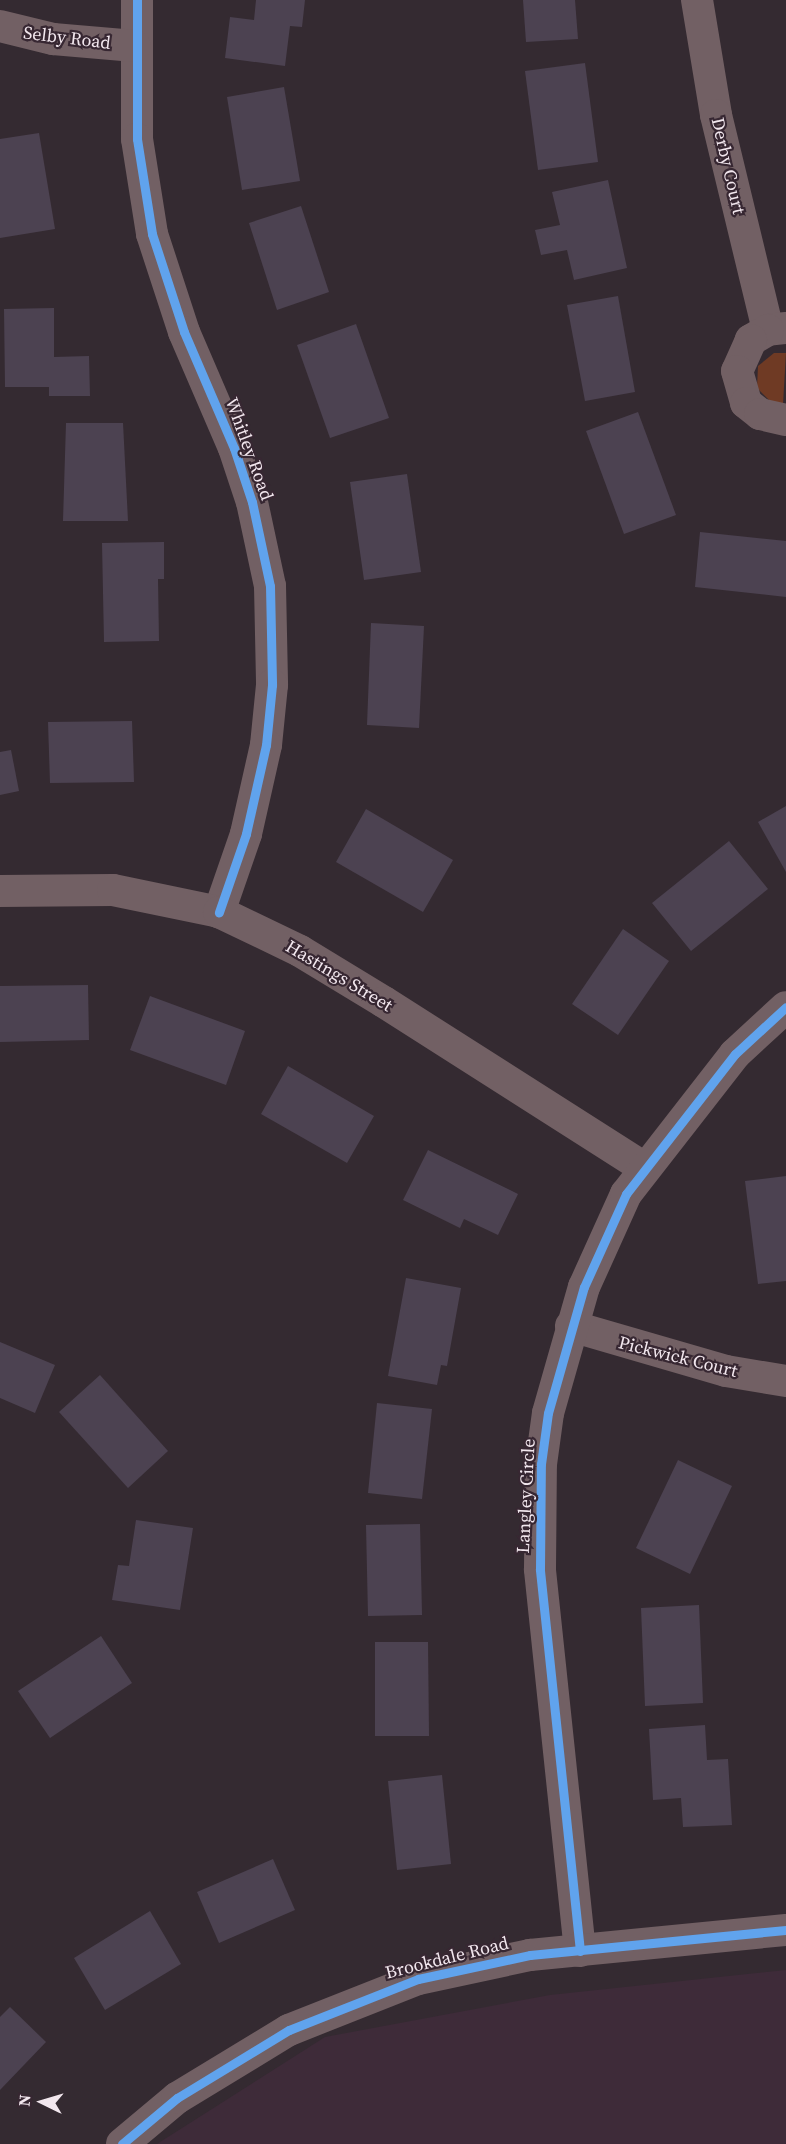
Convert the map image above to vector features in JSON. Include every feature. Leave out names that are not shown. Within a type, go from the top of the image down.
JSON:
[{"type":"street","name":"Whitley Road","points":[[137,0],[135,46],[137,139],[152,234],[184,332],[234,448],[252,502],[270,585],[273,673],[266,746],[246,834],[219,912]]},
{"type":"street","name":"Derby Court","points":[[697,0],[716,115],[777,329],[742,353],[738,387],[759,414],[786,420]]},
{"type":"street","name":"Selby Road","points":[[0,26],[53,39],[135,46]]},
{"type":"street","name":"Hastings Street","points":[[0,891],[113,890],[219,912],[309,957],[643,1167]]},
{"type":"street","name":"Langley Circle","points":[[580,1951],[540,1569],[541,1464],[548,1413],[571,1326],[588,1277],[643,1167],[735,1054],[786,1007]]},
{"type":"street","name":"Pickwick Court","points":[[571,1326],[726,1371],[786,1381]]},
{"type":"street","name":"Brookdale Road","points":[[122,2144],[223,2067],[346,2004],[418,1979],[530,1955],[786,1930]]},
{"type":"shaded area","points":[[774,353],[786,353],[783,404],[772,403],[757,388],[758,366]]},
{"type":"shaded area","points":[[786,1970],[786,2144],[157,2144],[325,2037],[550,1995]]},
{"type":"building","points":[[256,0],[305,0],[302,27],[290,26],[285,66],[225,58],[230,17],[254,20]]},
{"type":"building","points":[[523,0],[575,0],[578,39],[526,42]]},
{"type":"building","points":[[585,63],[598,162],[538,170],[525,71]]},
{"type":"building","points":[[284,87],[300,181],[242,190],[227,97]]},
{"type":"building","points":[[39,133],[55,229],[0,238],[0,139]]},
{"type":"building","points":[[608,180],[627,268],[574,280],[567,250],[541,255],[535,230],[560,225],[552,192]]},
{"type":"building","points":[[301,206],[329,292],[277,310],[249,223]]},
{"type":"building","points":[[618,296],[635,392],[585,401],[567,305]]},
{"type":"building","points":[[54,308],[54,357],[89,356],[90,396],[49,396],[49,387],[5,387],[4,309]]},
{"type":"building","points":[[356,324],[389,418],[330,438],[297,345]]},
{"type":"building","points":[[638,412],[676,515],[624,534],[586,431]]},
{"type":"building","points":[[66,423],[123,423],[128,521],[63,521]]},
{"type":"building","points":[[407,474],[421,572],[364,580],[350,482]]},
{"type":"building","points":[[700,532],[786,541],[786,597],[695,587]]},
{"type":"building","points":[[164,542],[164,579],[158,579],[159,641],[104,642],[102,543]]},
{"type":"building","points":[[371,623],[424,626],[419,728],[367,725]]},
{"type":"building","points":[[132,721],[134,782],[50,783],[48,722]]},
{"type":"building","points":[[11,750],[19,791],[0,795],[0,752]]},
{"type":"building","points":[[786,806],[786,872],[758,822]]},
{"type":"building","points":[[366,809],[453,860],[423,912],[336,862]]},
{"type":"building","points":[[729,841],[768,889],[691,951],[652,903]]},
{"type":"building","points":[[623,929],[669,961],[618,1035],[572,1004]]},
{"type":"building","points":[[88,985],[89,1040],[0,1042],[0,986]]},
{"type":"building","points":[[150,996],[245,1031],[226,1085],[130,1050]]},
{"type":"building","points":[[288,1066],[374,1116],[347,1163],[261,1114]]},
{"type":"building","points":[[428,1150],[518,1194],[498,1235],[464,1219],[460,1228],[403,1200]]},
{"type":"building","points":[[786,1176],[786,1281],[758,1284],[745,1181]]},
{"type":"building","points":[[406,1278],[461,1288],[447,1366],[441,1365],[437,1385],[388,1376]]},
{"type":"building","points":[[0,1342],[55,1365],[35,1413],[0,1398]]},
{"type":"building","points":[[100,1375],[168,1451],[128,1488],[59,1412]]},
{"type":"building","points":[[377,1403],[432,1409],[422,1499],[368,1493]]},
{"type":"building","points":[[678,1460],[732,1486],[690,1574],[636,1548]]},
{"type":"building","points":[[136,1520],[193,1528],[180,1610],[112,1600],[118,1565],[129,1566]]},
{"type":"building","points":[[420,1524],[422,1615],[368,1616],[366,1525]]},
{"type":"building","points":[[699,1605],[703,1703],[645,1706],[641,1608]]},
{"type":"building","points":[[101,1636],[132,1683],[50,1738],[18,1691]]},
{"type":"building","points":[[375,1642],[428,1642],[429,1736],[375,1736]]},
{"type":"building","points":[[705,1725],[707,1760],[728,1759],[732,1825],[683,1827],[681,1798],[653,1800],[649,1729]]},
{"type":"building","points":[[442,1775],[451,1864],[397,1870],[388,1781]]},
{"type":"building","points":[[273,1859],[295,1910],[219,1943],[197,1892]]},
{"type":"building","points":[[150,1911],[181,1964],[105,2010],[74,1958]]},
{"type":"building","points":[[10,2007],[46,2042],[0,2090],[0,2017]]},
{"type":"cycle path","points":[[137,0],[137,139],[152,234],[184,332],[234,448],[252,502],[270,586],[272,685],[266,745],[246,834],[219,912]]},
{"type":"cycle path","points":[[580,1951],[540,1569],[541,1464],[548,1413],[584,1287],[626,1194],[735,1054],[786,1007]]},
{"type":"cycle path","points":[[122,2144],[177,2098],[289,2030],[418,1979],[530,1955],[786,1930]]}]
